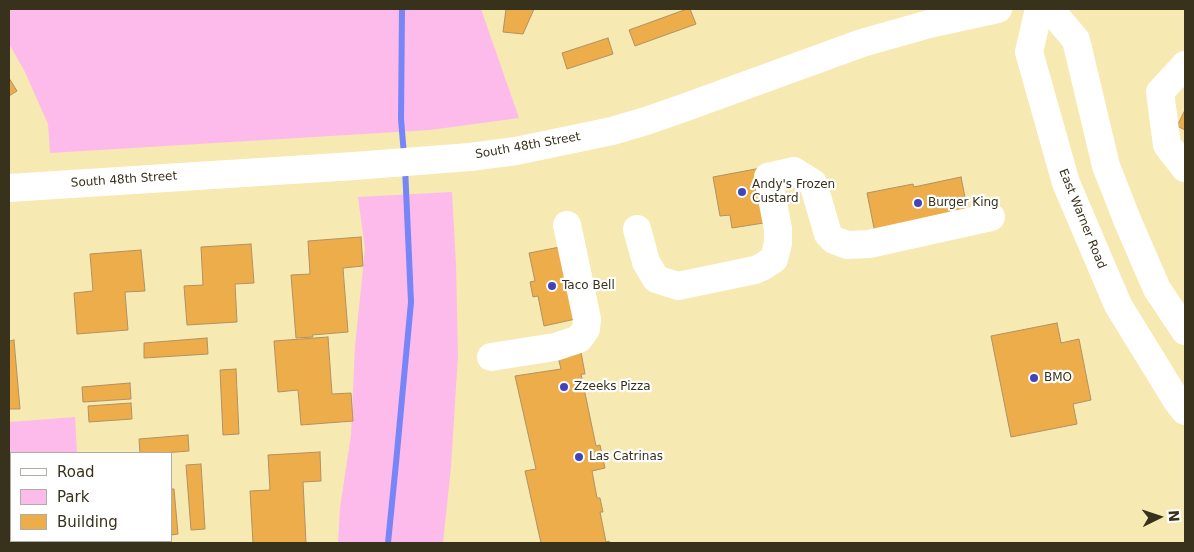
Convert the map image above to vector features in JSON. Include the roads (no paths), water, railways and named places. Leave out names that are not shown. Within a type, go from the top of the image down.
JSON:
[{"type":"main road","name":"South 48th Street","points":[[9,188],[354,166],[470,157],[516,151],[612,131],[663,115],[862,43],[929,24],[998,9]]},
{"type":"main road","name":"East Warner Road","points":[[1039,9],[1029,52],[1066,183],[1118,305],[1185,411]]},
{"type":"main road","points":[[1050,9],[1076,40],[1106,166],[1157,288],[1185,332]]},
{"type":"main road","points":[[1185,65],[1160,92],[1167,145],[1185,168]]},
{"type":"main road","points":[[637,229],[646,262],[656,279],[678,286],[755,270],[774,259],[778,243],[778,229],[768,177],[794,171],[814,183],[828,234],[834,240],[847,245],[868,244],[991,218]]},
{"type":"main road","points":[[491,357],[555,346],[579,339],[586,329],[587,319],[567,225]]},
{"type":"waterway","points":[[402,9],[401,119],[404,155]]},
{"type":"waterway","points":[[388,543],[411,302],[405,167]]},
{"type":"place","name":"Andy's Frozen Custard","points":[[742,192]]},
{"type":"place","name":"Burger King","points":[[918,203]]},
{"type":"place","name":"Taco Bell","points":[[552,286]]},
{"type":"place","name":"BMO","points":[[1034,378]]},
{"type":"place","name":"Zzeeks Pizza","points":[[564,387]]},
{"type":"place","name":"Las Catrinas","points":[[579,457]]}]
